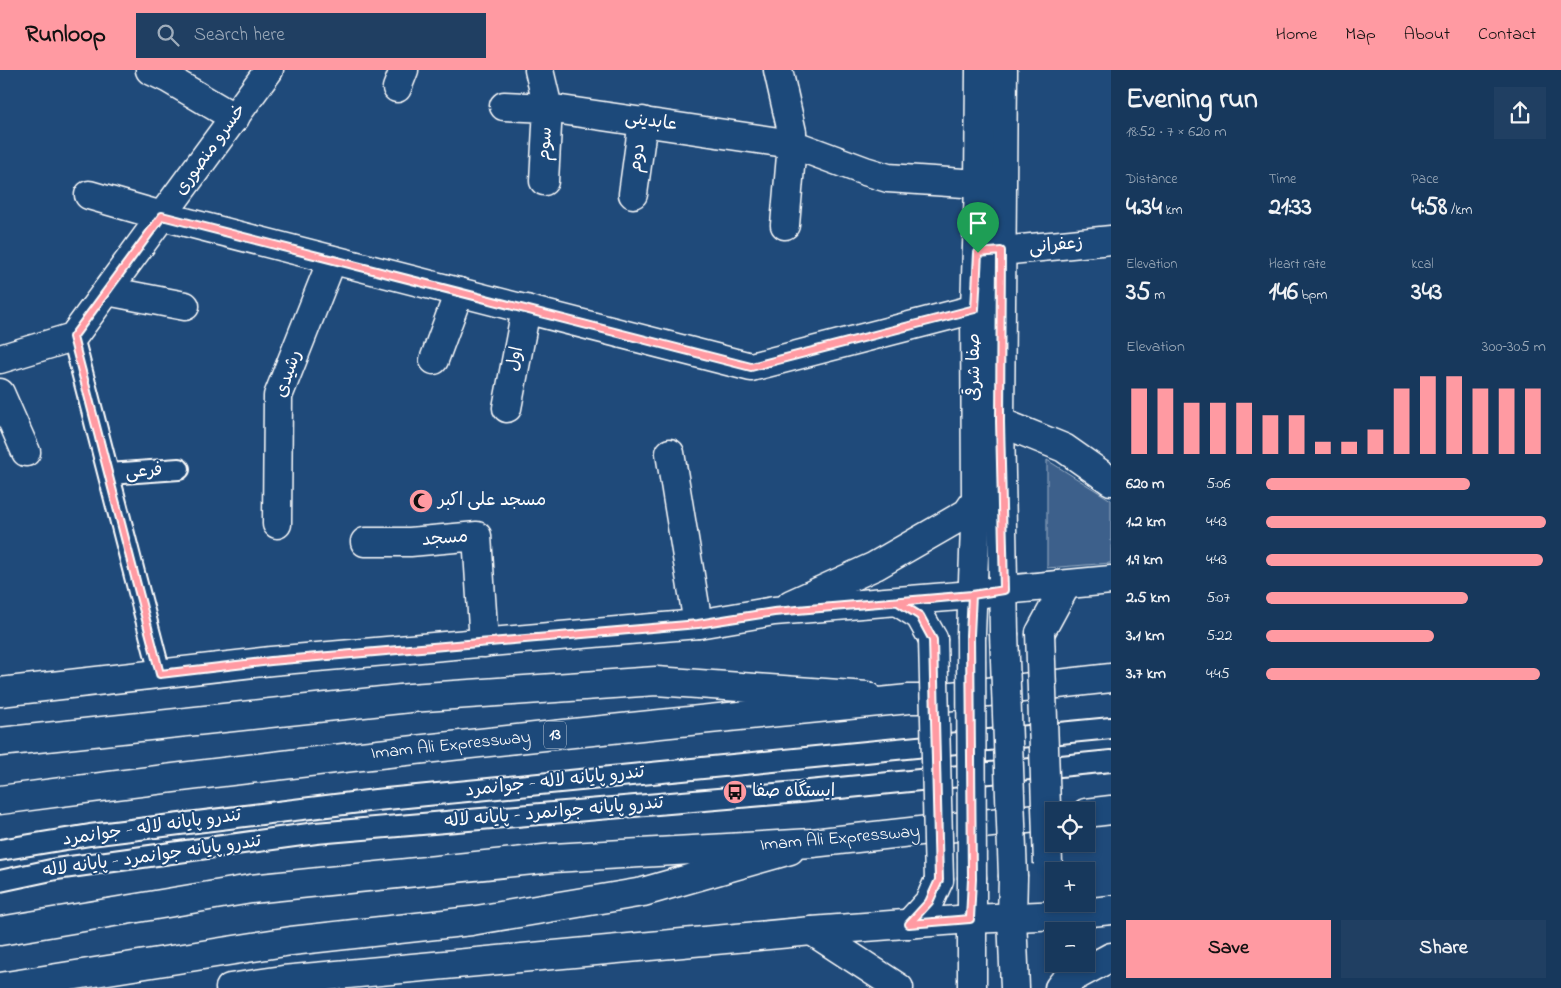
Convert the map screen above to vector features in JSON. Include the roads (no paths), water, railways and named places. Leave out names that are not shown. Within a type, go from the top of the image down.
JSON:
[{"type":"main road","points":[[150,70],[235,118]]},
{"type":"main road","name":"خسرو منصوری","points":[[73,337],[270,70]]},
{"type":"main road","points":[[540,70],[548,108]]},
{"type":"main road","points":[[778,70],[792,144],[785,225]]},
{"type":"main road","name":"صفا شرقی","points":[[980,70],[980,184],[989,252],[1002,304],[1000,422],[1004,633],[1013,877],[1012,918],[1016,988]]},
{"type":"main road","name":"صفا شرقی","points":[[972,988],[970,919],[972,879],[970,635],[976,500],[975,309],[989,252],[1003,70]]},
{"type":"main road","name":"عابدینی","points":[[504,106],[548,108],[792,144],[888,178],[980,184]]},
{"type":"main road","name":"سوم","points":[[544,181],[548,108]]},
{"type":"main road","name":"دوم","points":[[632,194],[643,121]]},
{"type":"main road","points":[[89,195],[162,216],[751,367],[975,309],[1002,304]]},
{"type":"main road","name":"زعفرانی","points":[[989,252],[1111,240]]},
{"type":"main road","name":"رشیدی","points":[[277,524],[278,396],[332,260]]},
{"type":"main road","points":[[107,291],[184,306]]},
{"type":"main road","points":[[434,360],[458,292]]},
{"type":"main road","name":"اول","points":[[507,408],[526,309]]},
{"type":"main road","points":[[0,358],[73,337]]},
{"type":"main road","points":[[0,393],[26,452]]},
{"type":"main road","points":[[1000,422],[1064,448],[1111,481]]},
{"type":"main road","points":[[670,453],[698,624]]},
{"type":"main road","points":[[774,612],[875,566],[967,512],[976,500]]},
{"type":"main road","name":"مسجد","points":[[365,542],[410,542],[477,536],[484,643]]},
{"type":"main road","points":[[0,692],[271,661],[698,624],[774,612],[972,595],[1004,590],[1111,580]]},
{"type":"main road","points":[[1051,862],[1040,633],[1066,585]]},
{"type":"main road","points":[[898,602],[920,616],[933,640],[939,880],[929,902],[909,924]]},
{"type":"main road","name":"Imam Ali Expressway","points":[[0,800],[211,773],[576,732],[909,699],[925,699],[1111,678]]},
{"type":"main road","points":[[0,742],[410,698],[656,681],[909,699]]},
{"type":"main road","name":"Imam Ali Expressway","points":[[0,931],[252,889],[553,858],[812,843],[1045,817]]},
{"type":"main road","points":[[0,987],[290,942],[471,921],[643,892],[812,843]]},
{"type":"main road","points":[[230,988],[283,980],[812,931],[970,919],[1012,918],[1098,909]]},
{"type":"main road","points":[[812,931],[899,988]]},
{"type":"main road","points":[[1059,988],[1063,983],[1111,957]]},
{"type":"lane","points":[[73,337],[160,674]]},
{"type":"lane","name":"فرعی","points":[[109,474],[178,469]]},
{"type":"lane","name":"تندرو پایانه لاله - جوانمرد","points":[[0,850],[90,835],[376,800],[1111,728]]},
{"type":"lane","name":"تندرو پایانه جوانمرد - پایانه لاله","points":[[0,881],[56,869],[316,833],[828,789],[1111,761]]},
{"type":"place","name":"مسجد علی اکبر","points":[[421,501]]},
{"type":"place","name":"ایستگاه صفا","points":[[735,792]]}]
